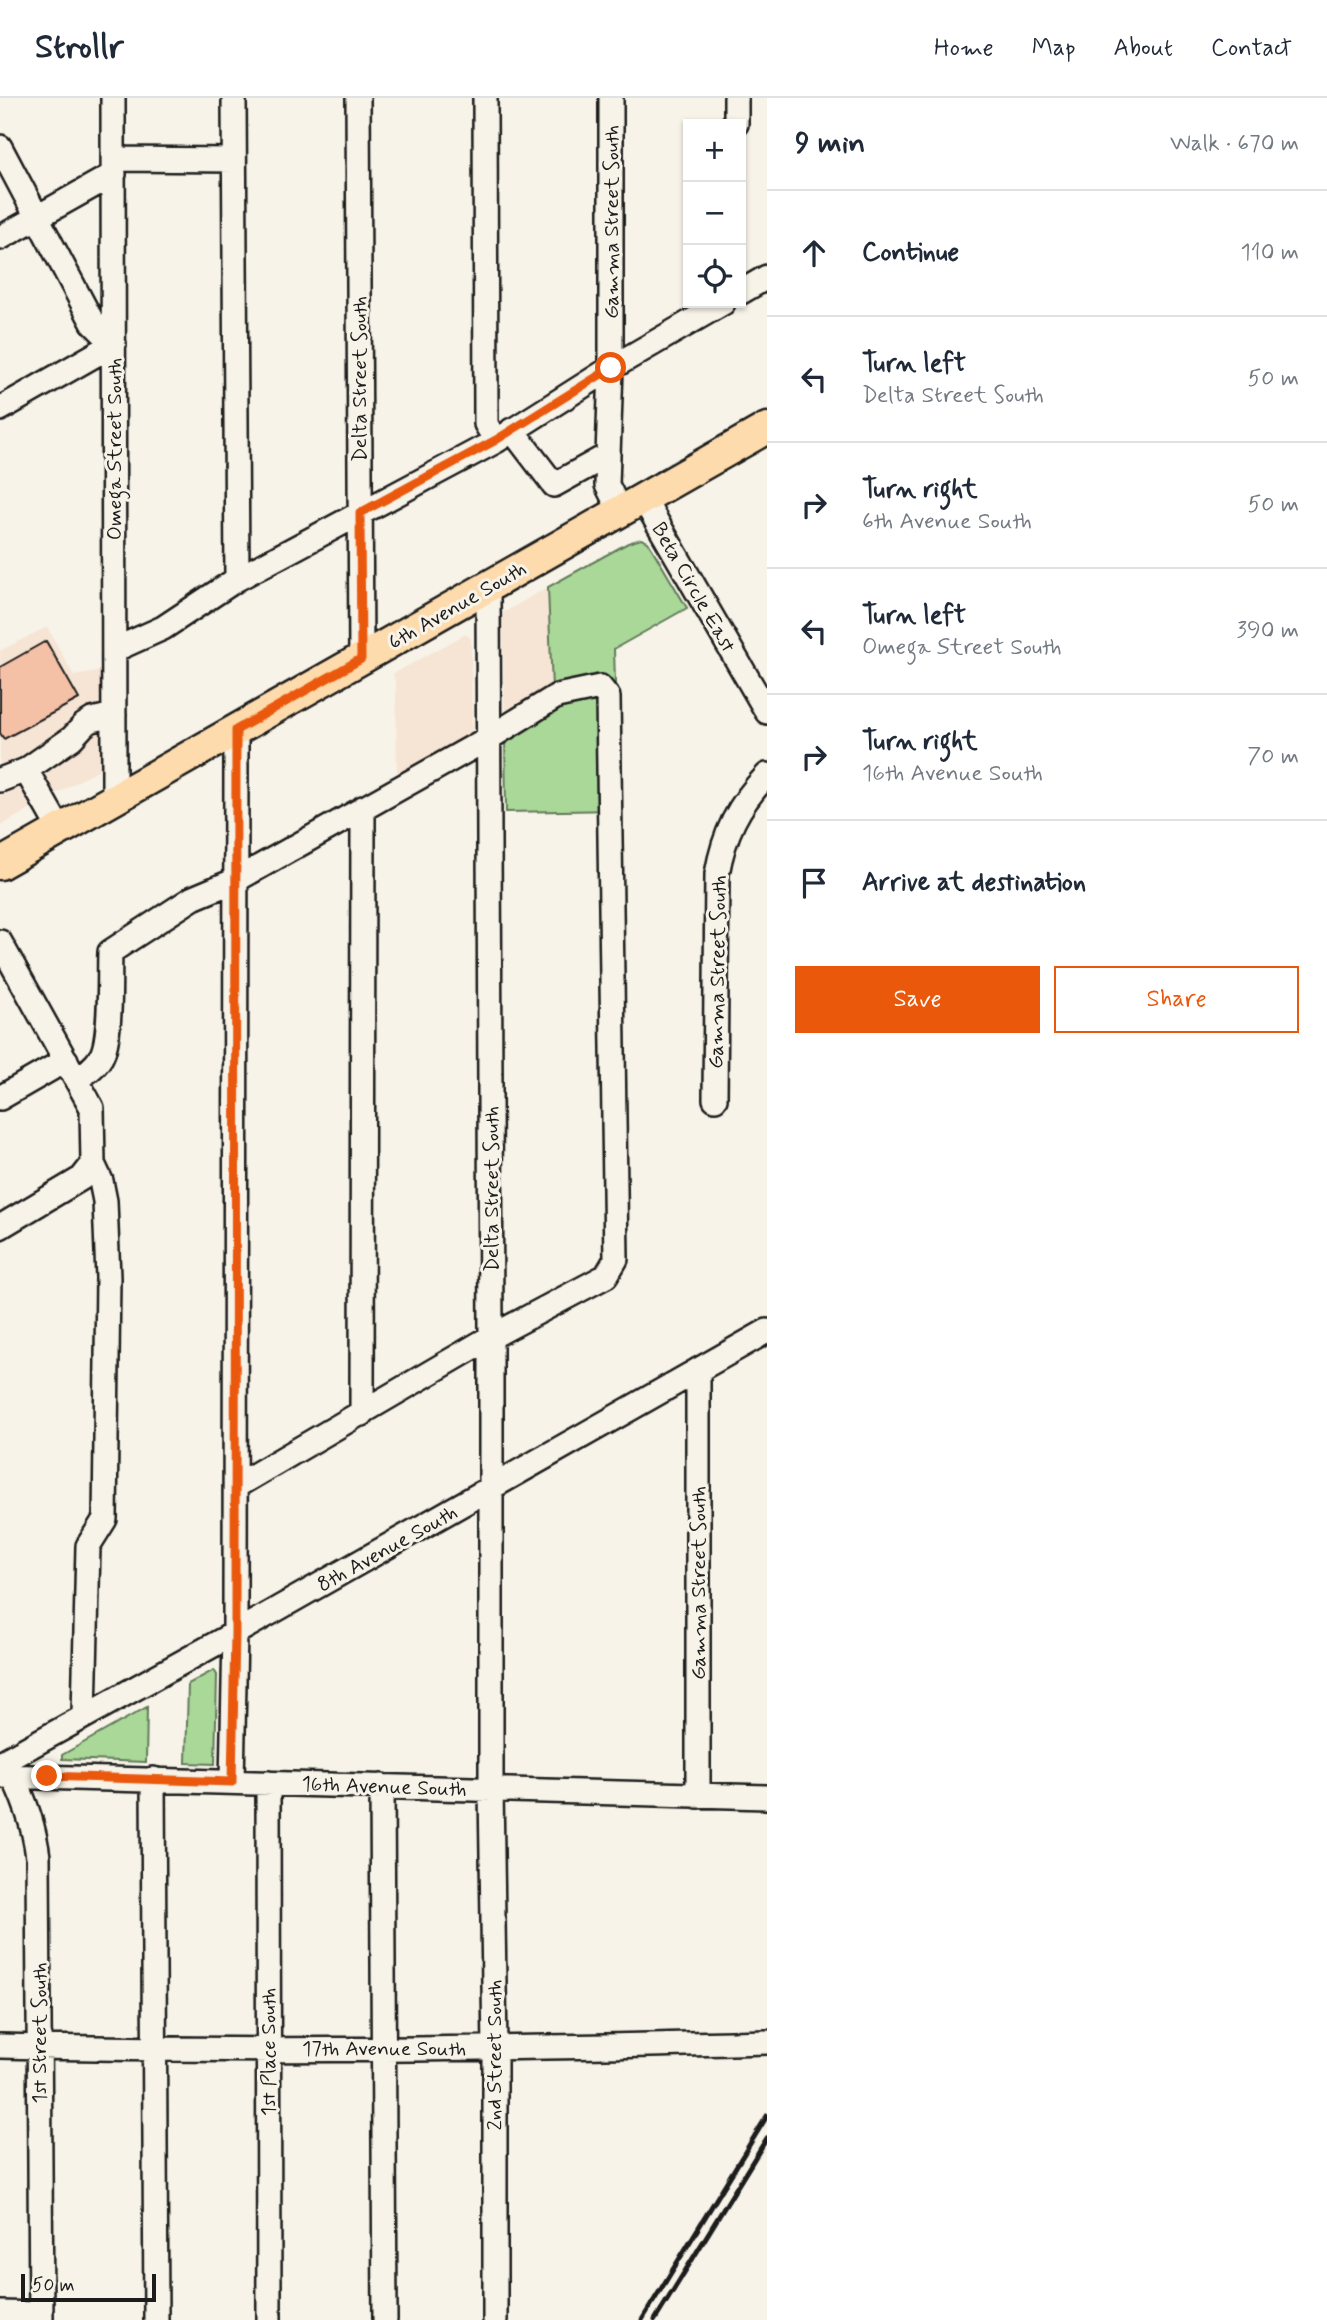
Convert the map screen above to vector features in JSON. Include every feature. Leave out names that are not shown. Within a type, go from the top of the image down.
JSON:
[{"type":"main road","name":"6th Avenue South","points":[[0,864],[767,428]]},
{"type":"street","name":"Omega Street South","points":[[114,98],[114,799]]},
{"type":"street","points":[[233,98],[237,579]]},
{"type":"street","name":"Delta Street South","points":[[358,98],[361,659]]},
{"type":"street","points":[[485,98],[486,424],[504,435],[554,485],[608,455]]},
{"type":"street","name":"Gamma Street South","points":[[611,98],[611,368],[607,485],[632,505]]},
{"type":"street","points":[[736,98],[736,119]]},
{"type":"street","points":[[0,147],[93,323],[114,344],[0,409]]},
{"type":"street","points":[[0,238],[114,167],[234,160]]},
{"type":"street","points":[[746,289],[767,277]]},
{"type":"street","points":[[114,650],[163,628],[237,579],[504,435],[714,308]]},
{"type":"street","name":"Beta Circle East","points":[[632,505],[767,712]]},
{"type":"street","name":"Delta Street South","points":[[488,587],[491,1790]]},
{"type":"street","points":[[0,1098],[71,1070],[94,1067],[103,1055],[106,1040],[110,952],[193,898],[236,880],[489,738],[557,696],[600,687],[608,697],[616,1259],[606,1276],[491,1337],[236,1486]]},
{"type":"street","points":[[0,780],[26,769],[72,738],[92,720],[114,715]]},
{"type":"street","points":[[232,1782],[236,1486],[236,730]]},
{"type":"street","points":[[26,769],[60,830]]},
{"type":"street","name":"Gamma Street South","points":[[715,1098],[717,874],[722,846],[730,825],[767,775]]},
{"type":"street","points":[[362,1414],[363,808]]},
{"type":"street","points":[[0,942],[92,1108],[93,1164],[101,1181],[105,1201],[108,1278],[105,1519],[88,1546],[83,1715]]},
{"type":"street","points":[[0,1227],[82,1178],[93,1164]]},
{"type":"street","name":"8th Avenue South","points":[[4,1767],[83,1715],[235,1633],[767,1331]]},
{"type":"street","name":"Gamma Street South","points":[[698,1370],[698,1796]]},
{"type":"street","name":"16th Avenue South","points":[[4,1767],[153,1780],[767,1797]]},
{"type":"street","name":"1st Street South","points":[[4,1767],[29,1814],[38,1857],[41,2317]]},
{"type":"street","points":[[153,1780],[156,2320]]},
{"type":"street","name":"1st Place South","points":[[268,1783],[269,2320]]},
{"type":"street","points":[[383,1786],[385,2320]]},
{"type":"street","name":"2nd Street South","points":[[491,1790],[495,2320]]},
{"type":"street","name":"17th Avenue South","points":[[0,2046],[155,2050],[495,2049],[767,2042]]},
{"type":"street","points":[[0,2313],[41,2317]]},
{"type":"shaded area","points":[[548,587],[552,689],[505,720],[503,613]]},
{"type":"shaded area","points":[[47,627],[74,676],[101,671],[101,768],[0,826],[0,651]]},
{"type":"shaded area","points":[[466,634],[471,639],[472,743],[397,781],[396,683],[393,674]]},
{"type":"green space","points":[[641,539],[648,542],[687,608],[614,649],[619,810],[506,812],[505,733],[552,689],[548,587],[628,543]]},
{"type":"green space","points":[[214,1670],[217,1675],[215,1764],[186,1763],[188,1684]]},
{"type":"green space","points":[[147,1707],[146,1762],[62,1759],[62,1755]]},
{"type":"building","points":[[46,641],[79,699],[4,739],[0,733],[0,667]]},
{"type":"railway","points":[[642,2320],[767,2116]]},
{"type":"railway","points":[[655,2320],[767,2138]]},
{"type":"route","points":[[47,1776],[232,1782],[235,1633],[236,730],[361,659],[360,513],[496,440],[611,368]]}]
